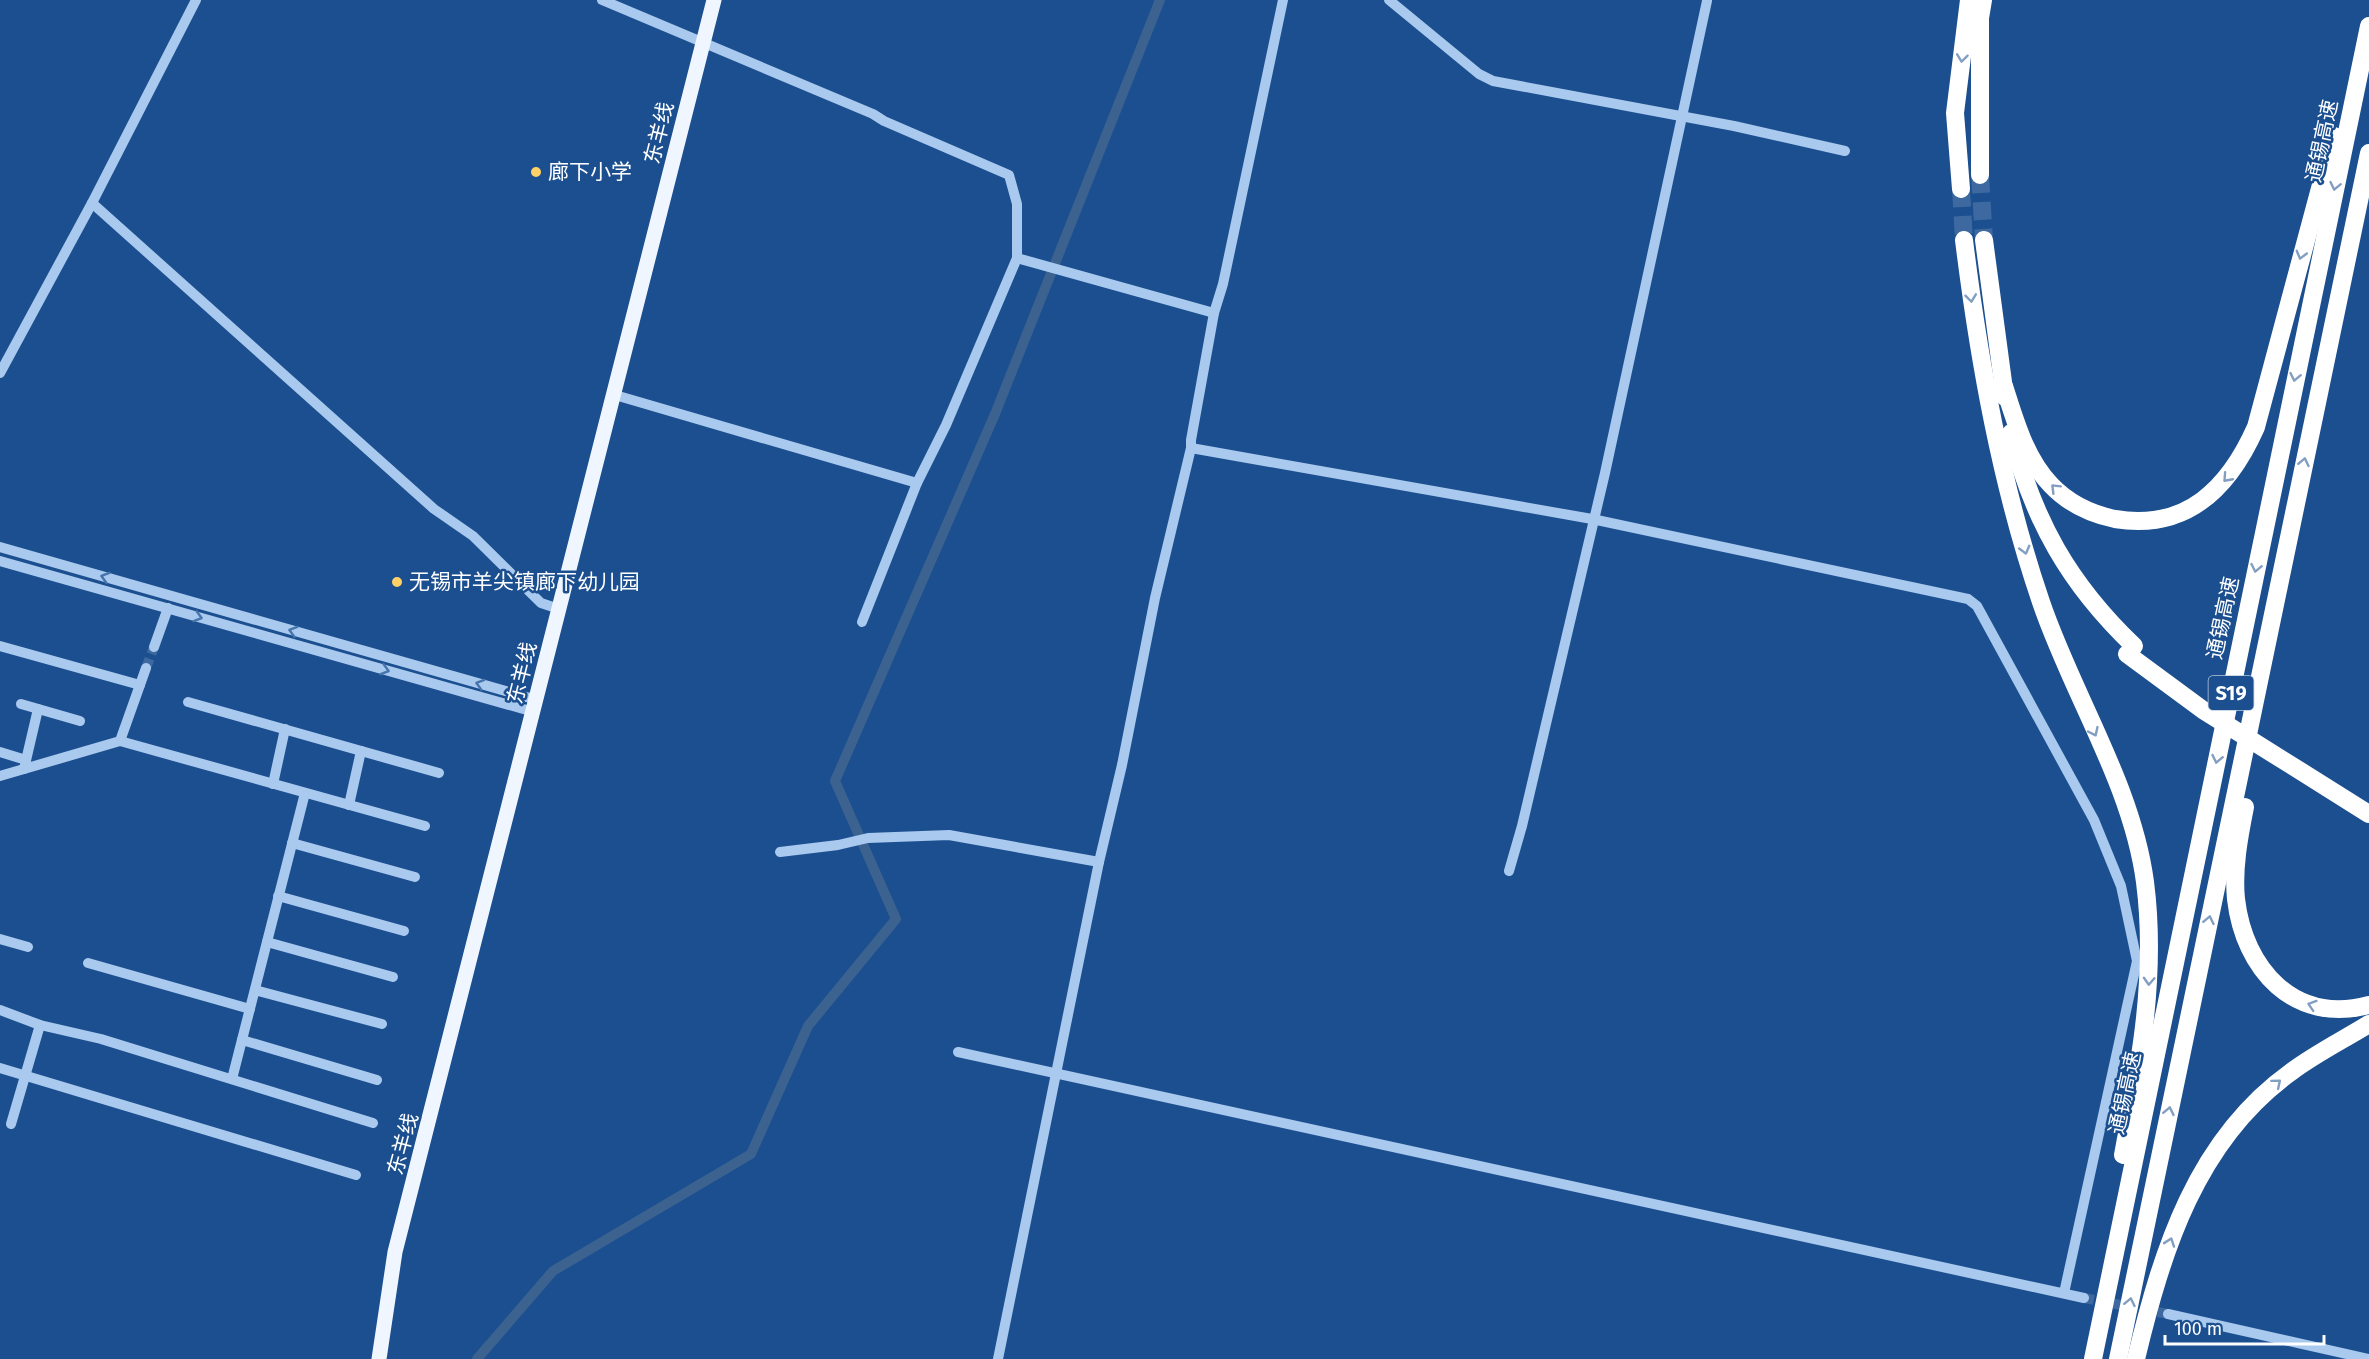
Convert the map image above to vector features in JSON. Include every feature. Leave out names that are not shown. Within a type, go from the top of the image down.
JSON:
[{"type":"highway","points":[[1967,0],[1977,10],[1980,175]]},
{"type":"highway","points":[[1961,189],[1955,113],[1977,10]]},
{"type":"highway","points":[[2004,386],[2024,444],[2037,466],[2050,484],[2083,509],[2106,517],[2149,521],[2187,510],[2219,487],[2234,470],[2256,427],[2369,17]]},
{"type":"highway","name":"通锡高速","points":[[2093,1359],[2369,26]]},
{"type":"highway","name":"S19","points":[[2118,1359],[2369,153]]},
{"type":"highway","points":[[1964,240],[1975,325],[2005,477],[2041,602],[2072,685],[2123,799],[2137,845],[2145,889],[2151,950],[2143,1044],[2093,1359]]},
{"type":"highway","points":[[1984,240],[2004,386],[2018,460],[2028,492],[2056,552],[2131,650],[2369,801]]},
{"type":"highway","points":[[1990,399],[2017,487],[2053,564],[2091,615],[2204,710],[2369,814]]},
{"type":"highway","points":[[2296,502],[2240,831],[2236,897],[2246,942],[2272,982],[2292,997],[2329,1010],[2348,1010],[2369,1005]]},
{"type":"highway","points":[[2136,1359],[2179,1217],[2208,1160],[2243,1114],[2268,1091],[2291,1072],[2369,1024]]},
{"type":"main road","name":"东羊线","points":[[379,1359],[396,1252],[714,0]]},
{"type":"street","points":[[0,373],[92,203],[196,0]]},
{"type":"street","points":[[602,0],[1009,175],[1017,204],[1017,258],[946,425],[917,483],[862,622]]},
{"type":"street","points":[[998,1359],[1099,862],[1122,765],[1155,598],[1191,448],[1214,314],[1225,273],[1284,0]]},
{"type":"street","points":[[1389,0],[1479,74],[1493,81],[1845,151]]},
{"type":"street","points":[[1509,871],[1522,826],[1607,462],[1707,1]]},
{"type":"street","points":[[92,203],[434,509],[473,536],[541,603],[559,609]]},
{"type":"street","points":[[1017,258],[1214,314]]},
{"type":"street","points":[[615,395],[917,483]]},
{"type":"street","points":[[1191,448],[1592,519],[1968,599],[1977,606],[1994,633],[2094,820],[2121,886],[2137,961],[2064,1293]]},
{"type":"street","points":[[0,547],[535,706]]},
{"type":"street","points":[[0,561],[535,706]]},
{"type":"street","points":[[154,647],[168,608]]},
{"type":"street","points":[[0,646],[140,685]]},
{"type":"street","points":[[120,741],[146,668]]},
{"type":"street","points":[[188,702],[439,773]]},
{"type":"street","points":[[21,704],[81,721]]},
{"type":"street","points":[[25,764],[38,709]]},
{"type":"street","points":[[273,784],[285,729]]},
{"type":"street","points":[[0,776],[25,764],[120,741],[425,826]]},
{"type":"street","points":[[349,805],[361,751]]},
{"type":"street","points":[[0,752],[25,764]]},
{"type":"street","points":[[232,1079],[305,793]]},
{"type":"street","points":[[780,852],[838,845],[868,838],[949,835],[1099,862]]},
{"type":"street","points":[[292,843],[415,877]]},
{"type":"street","points":[[278,896],[404,931]]},
{"type":"street","points":[[0,939],[28,947]]},
{"type":"street","points":[[267,942],[393,977]]},
{"type":"street","points":[[88,963],[250,1009]]},
{"type":"street","points":[[255,990],[382,1024]]},
{"type":"street","points":[[0,1010],[40,1025],[101,1039],[373,1123]]},
{"type":"street","points":[[11,1124],[40,1025]]},
{"type":"street","points":[[242,1040],[377,1080]]},
{"type":"street","points":[[958,1052],[2084,1298]]},
{"type":"street","points":[[0,1068],[356,1175]]},
{"type":"street","points":[[2168,1314],[2369,1359]]},
{"type":"waterway","points":[[477,1359],[553,1271],[751,1154],[808,1026],[896,919],[835,781],[995,414],[1160,0]]},
{"type":"tunnel","points":[[1980,175],[1984,240]]},
{"type":"tunnel","points":[[1961,189],[1964,240]]},
{"type":"tunnel","points":[[146,668],[154,647]]},
{"type":"tunnel","points":[[2084,1298],[2168,1314]]},
{"type":"place","name":"廊下小学","points":[[536,172]]},
{"type":"place","name":"无锡市羊尖镇廊下幼儿园","points":[[397,582]]}]
